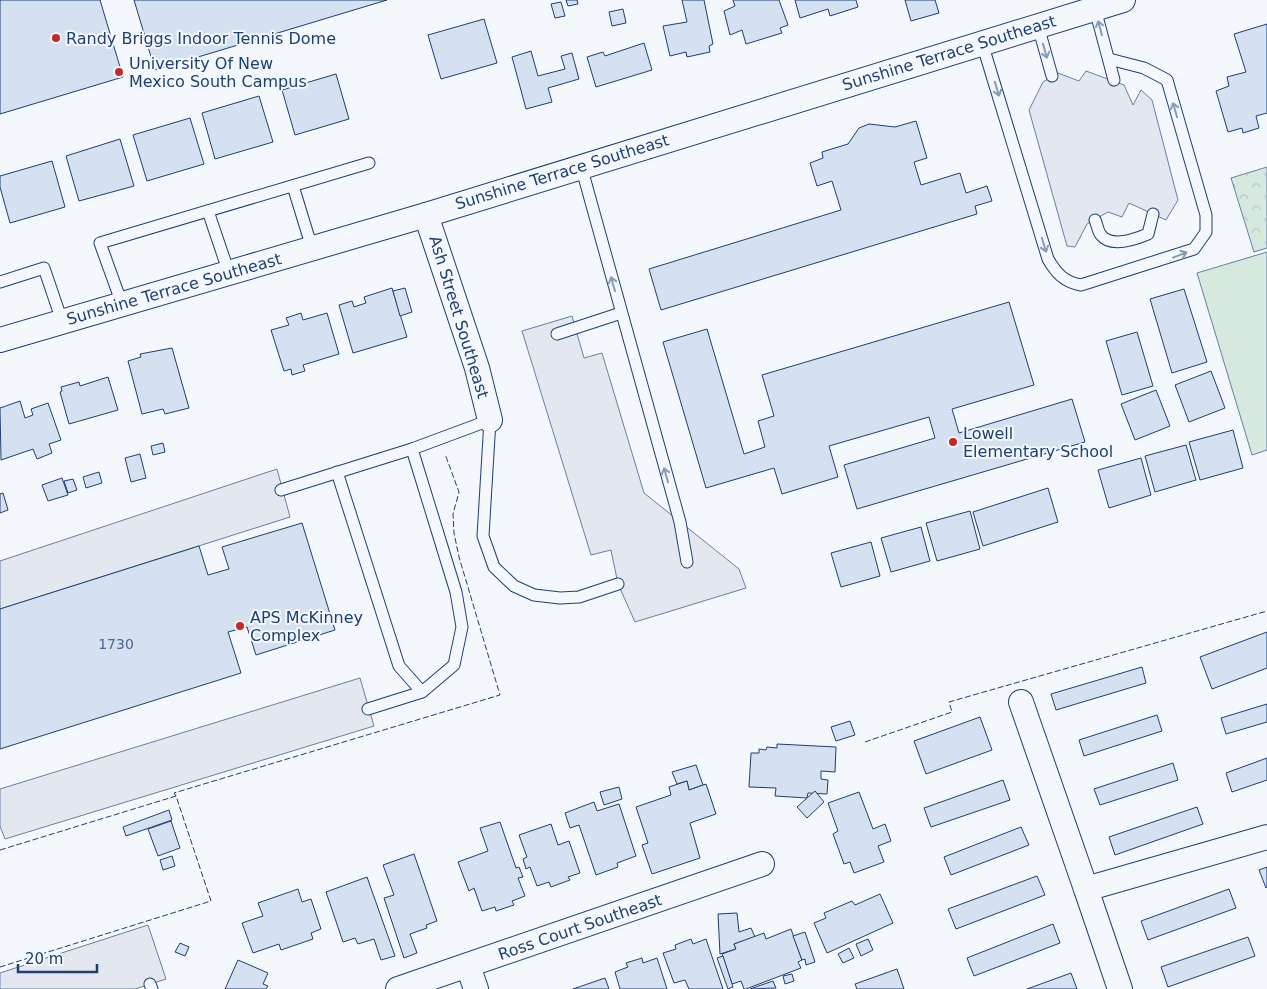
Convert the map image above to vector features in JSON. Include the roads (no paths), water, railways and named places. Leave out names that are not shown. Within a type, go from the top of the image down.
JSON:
[{"type":"street","name":"Sunshine Terrace Southeast","points":[[0,340],[426,215],[1123,0]]},
{"type":"street","name":"Ash Street Southeast","points":[[426,215],[477,368],[490,420]]},
{"type":"street","points":[[1021,702],[1120,989]]},
{"type":"street","points":[[1086,889],[1267,838]]},
{"type":"street","name":"Ross Court Southeast","points":[[398,989],[762,864]]},
{"type":"street","points":[[468,966],[476,989]]},
{"type":"lane","points":[[1095,9],[1114,80]]},
{"type":"lane","points":[[1038,26],[1052,76]]},
{"type":"lane","points":[[982,43],[1048,259],[1056,272],[1069,283],[1081,285],[1194,249],[1206,232],[1206,215],[1166,80],[1144,68],[1109,59]]},
{"type":"lane","points":[[122,304],[100,243],[368,163]]},
{"type":"lane","points":[[580,166],[680,522],[687,562]]},
{"type":"lane","points":[[293,186],[312,248]]},
{"type":"lane","points":[[208,211],[229,272]]},
{"type":"lane","points":[[1095,220],[1101,235],[1110,241],[1134,240],[1148,234],[1152,214]]},
{"type":"lane","points":[[0,282],[44,268],[62,321]]},
{"type":"lane","points":[[557,334],[621,313]]},
{"type":"lane","points":[[281,490],[412,449],[490,420],[483,536],[494,567],[514,586],[534,595],[560,598],[579,597],[618,584]]},
{"type":"lane","points":[[368,709],[422,692],[454,665],[462,627],[456,592],[412,449]]},
{"type":"lane","points":[[337,472],[399,666],[422,692]]},
{"type":"place","name":"Randy Briggs Indoor Tennis Dome","points":[[56,38]]},
{"type":"place","name":"University Of New Mexico South Campus","points":[[119,72]]},
{"type":"place","name":"Lowell Elementary School","points":[[953,442]]},
{"type":"place","name":"APS McKinney Complex","points":[[240,626]]}]
